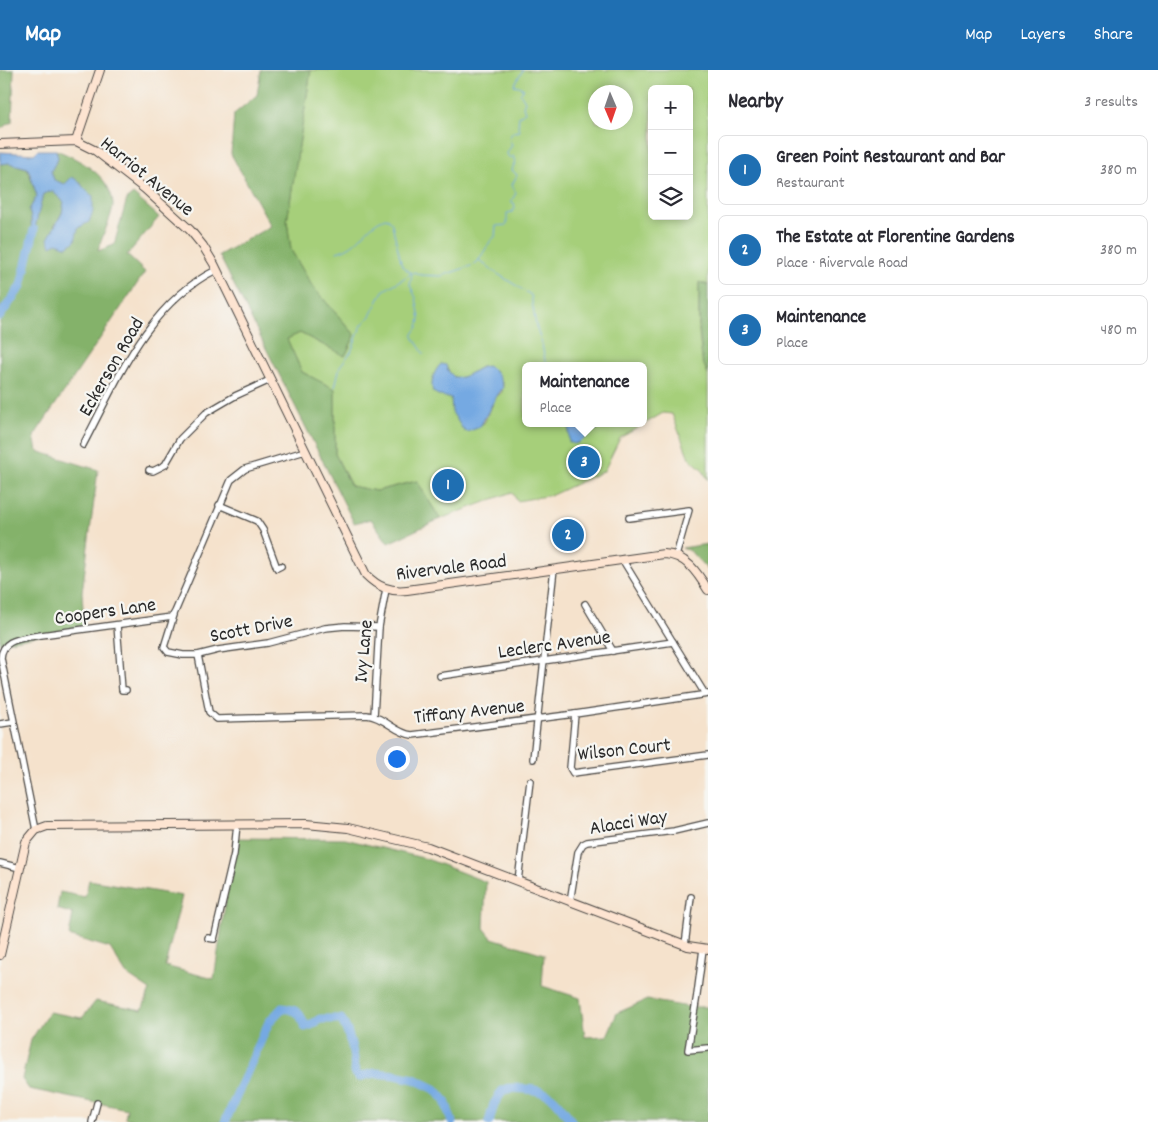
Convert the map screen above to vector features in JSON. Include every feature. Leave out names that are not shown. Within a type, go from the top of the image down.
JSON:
[{"type":"street","points":[[76,141],[100,70]]},
{"type":"street","name":"Harriot Avenue","points":[[0,144],[76,141],[107,158],[185,225],[204,246],[233,305]]},
{"type":"street","name":"Eckerson Road","points":[[83,445],[126,362],[144,334],[176,297],[202,277],[216,270]]},
{"type":"street","name":"Rivervale Road","points":[[233,305],[366,575],[374,583],[386,589],[407,590],[656,554],[676,556]]},
{"type":"street","points":[[149,470],[153,471],[165,464],[180,439],[206,413],[235,396],[270,380]]},
{"type":"street","name":"Coopers Lane","points":[[36,830],[0,658],[2,650],[8,643],[14,640],[168,618],[174,615],[228,486],[240,472],[251,466],[304,451]]},
{"type":"street","points":[[219,505],[256,521],[263,530],[277,568],[282,566]]},
{"type":"street","points":[[629,518],[689,510],[676,556],[689,564],[708,590]]},
{"type":"street","points":[[622,559],[707,694]]},
{"type":"street","points":[[533,759],[554,569]]},
{"type":"street","name":"Ivy Lane","points":[[374,716],[380,627],[386,589]]},
{"type":"street","points":[[585,604],[613,651]]},
{"type":"street","name":"Scott Drive","points":[[174,615],[164,644],[166,650],[183,655],[268,643],[330,627],[380,627]]},
{"type":"street","points":[[117,625],[122,690],[126,690]]},
{"type":"street","name":"Leclerc Avenue","points":[[440,676],[673,642]]},
{"type":"street","points":[[198,654],[209,712],[217,719],[374,716]]},
{"type":"street","name":"Tiffany Avenue","points":[[374,716],[404,733],[412,735],[575,714],[707,694]]},
{"type":"street","name":"Wilson Court","points":[[575,714],[570,768],[573,773],[708,755]]},
{"type":"street","points":[[0,724],[14,722]]},
{"type":"street","points":[[518,880],[530,781]]},
{"type":"street","name":"Alacci Way","points":[[570,902],[578,852],[583,844],[674,831],[708,823]]},
{"type":"street","points":[[208,938],[214,939],[234,854],[236,824]]},
{"type":"street","points":[[0,954],[26,842],[36,830],[47,826],[316,824],[348,828],[428,847],[685,945],[705,949],[688,1050],[708,1048]]},
{"type":"street","points":[[0,864],[20,868]]},
{"type":"street","points":[[685,945],[691,897]]},
{"type":"street","points":[[92,1122],[97,1102]]},
{"type":"green space","points":[[0,70],[14,70],[12,122],[0,129]]},
{"type":"green space","points":[[261,70],[311,70],[287,221],[291,250],[312,286],[355,335],[345,356],[300,333],[287,339],[302,372],[335,389],[335,454],[351,486],[376,491],[417,481],[440,519],[388,543],[371,519],[354,523],[219,255],[271,226],[231,154],[234,114],[257,95]]},
{"type":"green space","points":[[311,70],[708,70],[708,285],[699,283],[699,318],[700,341],[708,375],[708,480],[702,469],[689,458],[672,414],[663,413],[647,422],[647,362],[522,362],[522,427],[569,427],[569,435],[578,443],[599,428],[639,427],[620,438],[604,471],[552,495],[517,501],[512,492],[440,519],[417,481],[376,491],[351,486],[335,454],[335,390],[302,372],[287,339],[300,333],[345,356],[355,335],[312,286],[291,250],[287,221]],"holes":[[[446,366],[450,373],[458,378],[468,375],[483,366],[494,370],[503,384],[502,392],[496,397],[484,423],[461,427],[451,398],[434,392],[432,384],[434,374]]]},
{"type":"green space","points":[[56,150],[92,169],[100,176],[111,193],[113,207],[98,251],[114,245],[127,199],[133,194],[159,217],[127,255],[145,272],[34,436],[37,451],[98,470],[82,592],[84,626],[0,643],[0,164],[9,163],[27,168],[37,196],[29,210],[32,239],[43,194],[52,191],[64,202],[62,213],[54,226],[78,228],[89,222],[84,191],[80,181],[65,185],[54,180],[51,171],[58,158]]},
{"type":"green space","points":[[699,282],[708,285],[708,375],[702,360],[699,327]]},
{"type":"green space","points":[[708,544],[708,570],[690,551],[682,548]]},
{"type":"green space","points":[[235,838],[345,839],[427,859],[486,882],[484,928],[492,938],[544,954],[542,986],[580,998],[585,1037],[607,1036],[617,1013],[647,1000],[689,1007],[708,1007],[708,1122],[142,1122],[125,1118],[127,1109],[29,1089],[22,1079],[31,1040],[49,1012],[82,1018],[96,1001],[142,1010],[150,990],[126,974],[110,948],[69,936],[73,914],[57,909],[60,892],[85,897],[89,880],[182,896],[165,966],[214,979]]},
{"type":"water","points":[[38,150],[56,150],[58,158],[51,171],[54,180],[65,184],[72,177],[93,196],[93,211],[89,222],[78,228],[75,241],[67,247],[57,243],[51,246],[48,239],[62,213],[64,202],[52,191],[43,194],[32,241],[29,210],[37,196],[28,168],[9,163],[0,164],[0,152],[34,154]]},
{"type":"water","points":[[441,364],[446,365],[448,371],[454,377],[463,377],[487,366],[498,375],[503,388],[480,427],[467,432],[464,431],[452,412],[451,398],[440,396],[433,392],[433,377]]},
{"type":"water","points":[[569,427],[601,427],[581,441],[574,444],[569,442]]},
{"type":"waterway","points":[[335,387],[340,366],[351,352],[361,326],[370,316],[383,291],[414,272],[421,275],[441,276],[474,265],[495,237],[496,226],[507,225],[507,213],[512,212],[515,208],[514,203],[511,202],[516,193],[512,185],[517,175],[512,170],[515,162],[513,156],[510,158],[507,153],[512,145],[509,138],[513,132],[520,131],[518,127],[519,116],[525,112],[523,106],[525,101],[520,93],[524,89],[514,85],[523,70]]},
{"type":"waterway","points":[[337,252],[351,246],[378,221],[385,218],[389,219],[392,224],[402,266],[411,273]]},
{"type":"waterway","points":[[0,316],[21,286],[34,230]]},
{"type":"waterway","points":[[479,260],[531,295],[536,326],[545,362]]},
{"type":"waterway","points":[[412,275],[410,285],[416,298],[420,319],[413,337],[424,354]]},
{"type":"waterway","points":[[225,1122],[269,1022],[282,1008],[298,1013],[305,1027],[320,1019],[341,1019],[351,1045],[355,1073],[359,1077],[375,1073],[395,1075],[414,1079],[435,1089],[445,1101],[452,1122]]},
{"type":"waterway","points":[[489,1122],[494,1104],[503,1090],[509,1088],[535,1090],[548,1095],[558,1103],[572,1122]]},
{"type":"place","name":"Maintenance","points":[[584,462]]},
{"type":"place","name":"Green Point Restaurant and Bar","points":[[448,485]]},
{"type":"place","name":"The Estate at Florentine Gardens","points":[[568,535]]}]
